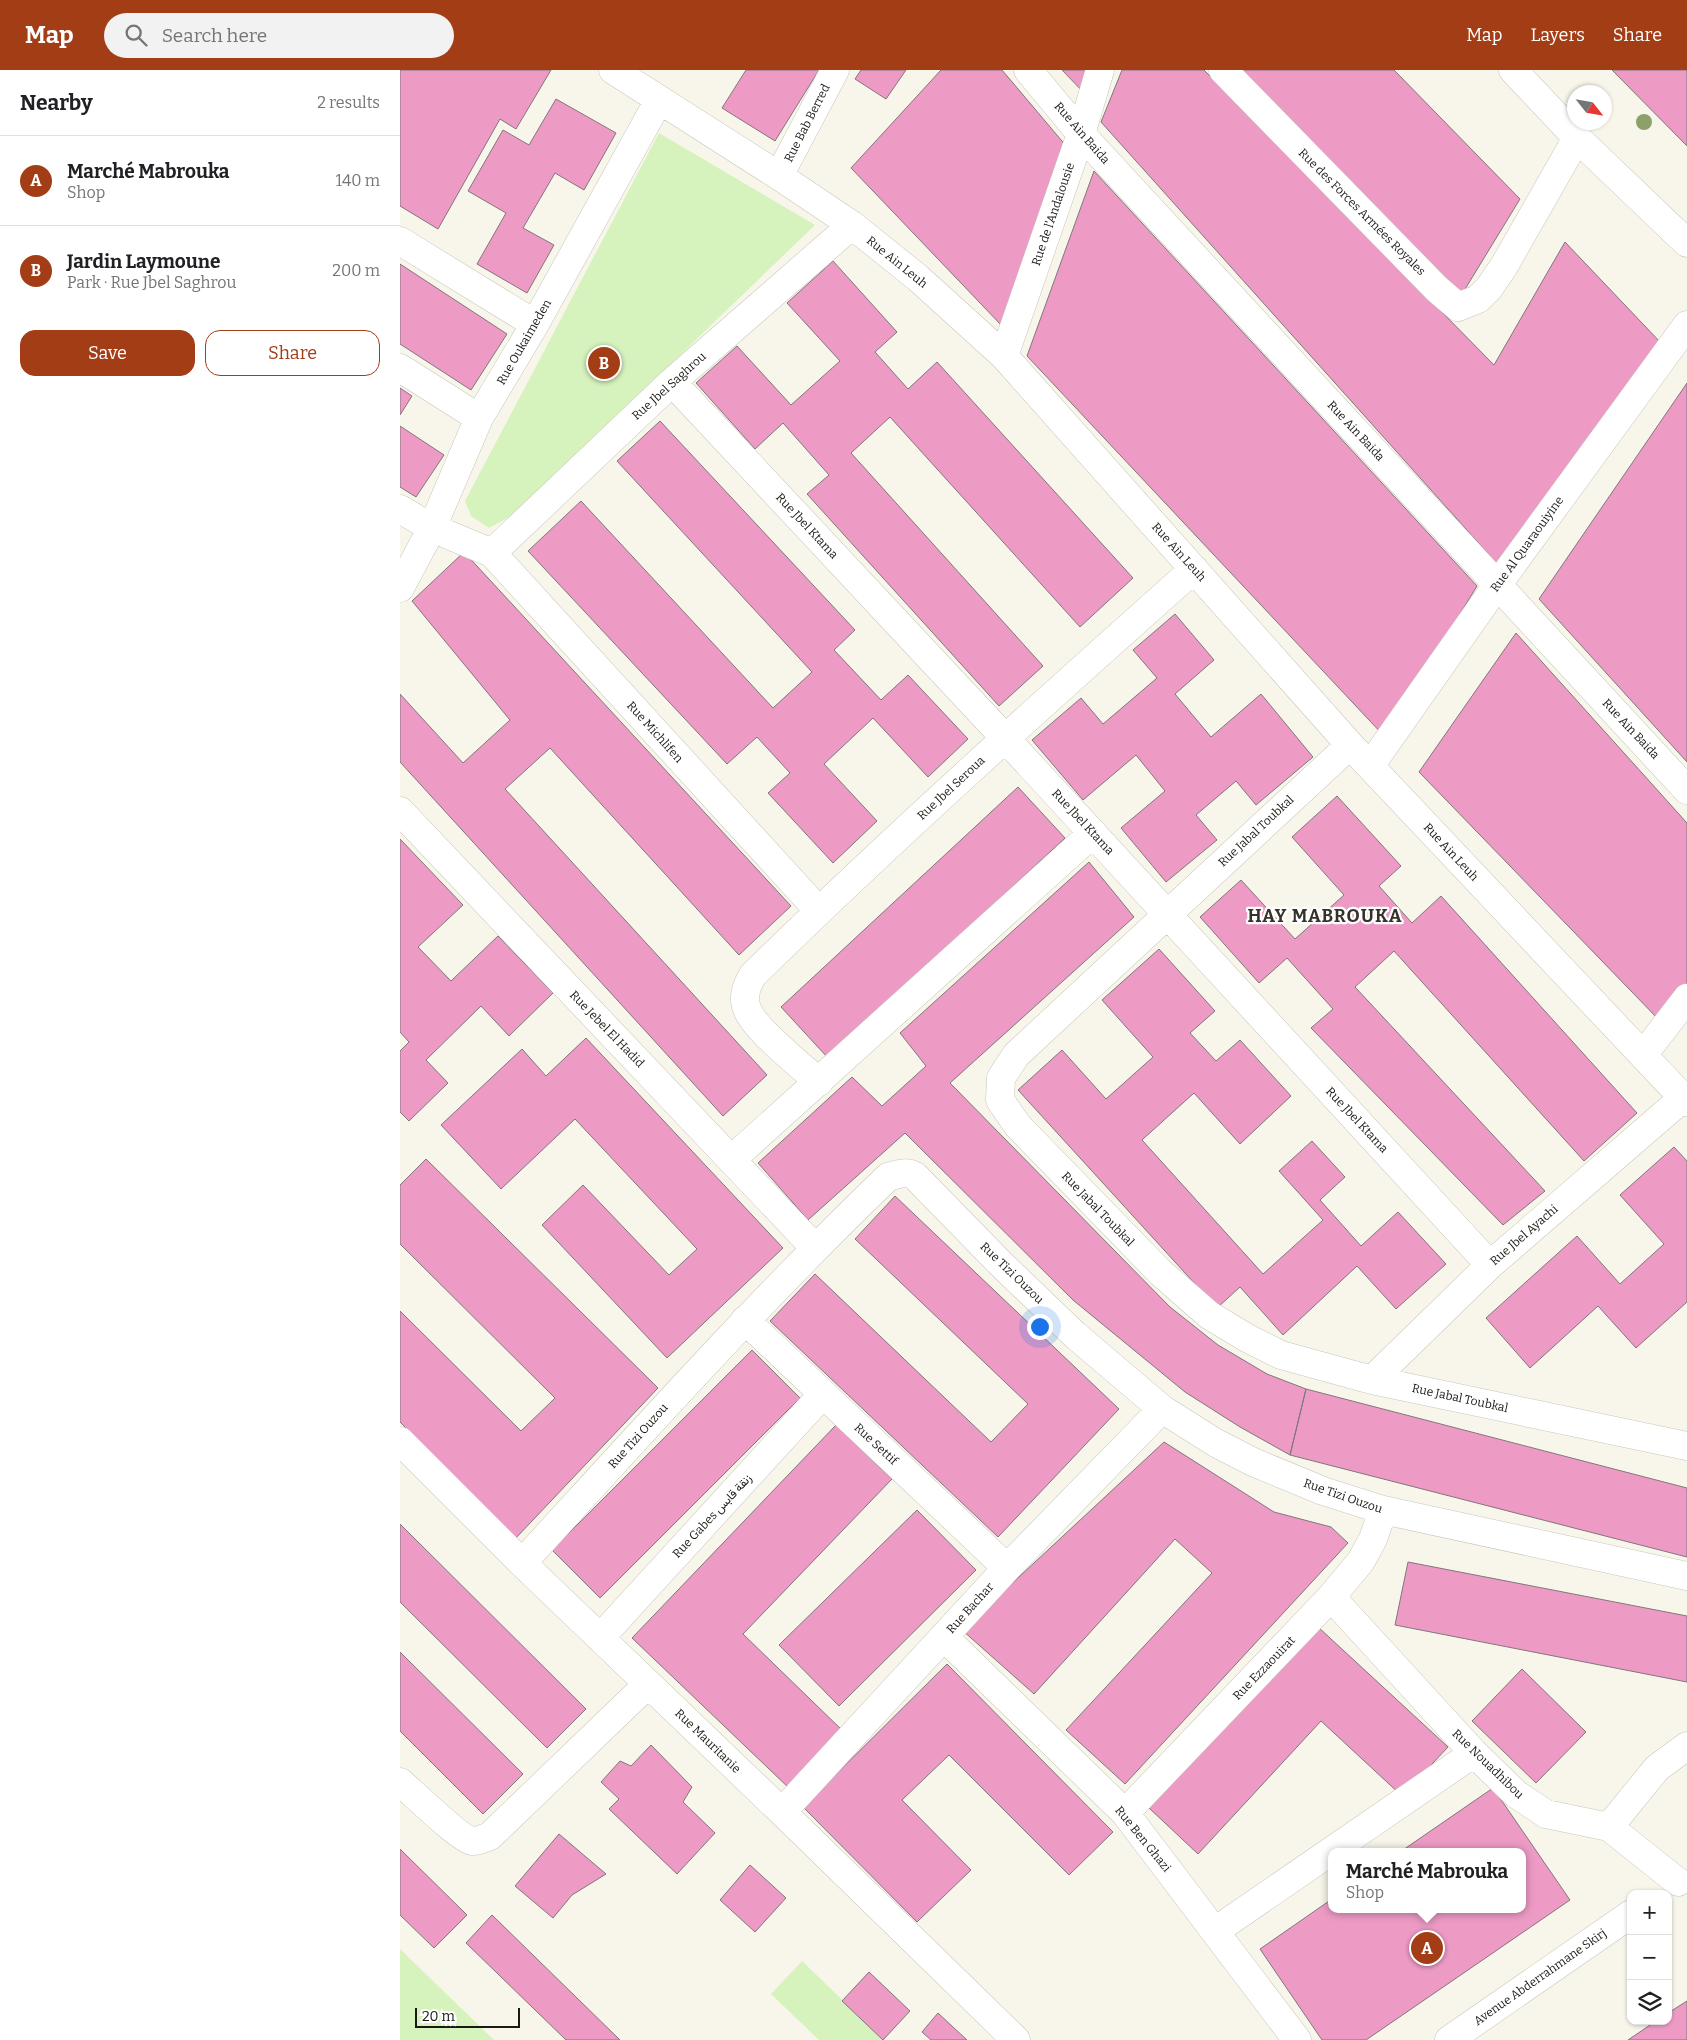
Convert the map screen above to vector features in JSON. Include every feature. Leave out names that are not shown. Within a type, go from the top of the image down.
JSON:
[{"type":"street","name":"Rue Ain Leuh","points":[[613,70],[852,225],[918,278],[1004,356],[1350,745],[1685,1100]]},
{"type":"street","name":"Rue Bab Berred","points":[[779,176],[834,70]]},
{"type":"street","name":"Rue Ain Baida","points":[[1028,70],[1081,134],[1687,790]]},
{"type":"street","name":"Rue de l'Andalousie","points":[[1004,356],[1081,134],[1100,70]]},
{"type":"street","name":"Rue des Forces Armées Royales","points":[[1223,70],[1355,206],[1455,306],[1460,307],[1484,295],[1504,266],[1577,138]]},
{"type":"street","points":[[1513,70],[1577,138],[1687,244]]},
{"type":"street","name":"Rue Oukaimeden","points":[[400,588],[432,528],[479,418],[535,324],[659,100]]},
{"type":"street","name":"Rue Jbel Saghrou","points":[[492,553],[672,382],[852,225]]},
{"type":"street","points":[[400,241],[535,324]]},
{"type":"street","name":"Rue Al Quaraouiyine","points":[[1370,766],[1498,584],[1687,324]]},
{"type":"street","points":[[400,368],[479,418]]},
{"type":"street","name":"Rue Jbel Ktama","points":[[672,382],[1168,913],[1490,1264]]},
{"type":"street","points":[[400,509],[432,528],[492,553]]},
{"type":"street","name":"Rue Michlifen","points":[[492,553],[819,911]]},
{"type":"street","name":"Rue Jbel Seroua","points":[[819,1082],[756,1024],[748,1011],[745,998],[747,984],[819,911],[1005,738],[1194,569]]},
{"type":"street","name":"Rue Jabal Toubkal","points":[[1350,745],[1016,1055],[1001,1078],[1000,1100],[1024,1134],[1161,1273],[1209,1315],[1247,1338],[1281,1355],[1372,1380],[1687,1446]]},
{"type":"street","name":"Rue Jebel El Hadid","points":[[400,811],[814,1248]]},
{"type":"street","points":[[731,1160],[1093,833]]},
{"type":"street","points":[[1643,1055],[1687,998]]},
{"type":"street","name":"Rue Jbel Ayachi","points":[[1372,1380],[1490,1264],[1685,1100]]},
{"type":"street","name":"Rue Tizi Ouzou","points":[[522,1563],[745,1320],[814,1248],[888,1177],[899,1173],[910,1173],[1001,1264],[1075,1334],[1162,1409],[1216,1444],[1253,1462],[1323,1491],[1383,1510],[1687,1576]]},
{"type":"street","name":"Rue Settif","points":[[745,1320],[1007,1568]]},
{"type":"street","name":"Rue Gabes زنقة قابس","points":[[600,1638],[824,1394]]},
{"type":"street","name":"Rue Bachar","points":[[782,1812],[1007,1568],[1162,1409]]},
{"type":"street","name":"Rue Mauritanie","points":[[400,1441],[522,1563],[1016,2040]]},
{"type":"street","name":"Rue Ezzaouirat","points":[[1125,1813],[1331,1597],[1362,1561],[1373,1539],[1383,1510]]},
{"type":"street","name":"Rue Nouadhibou","points":[[1331,1597],[1474,1753],[1516,1794],[1546,1814],[1609,1827],[1634,1844],[1675,1884]]},
{"type":"street","name":"Rue Ben Ghazi","points":[[944,1637],[1125,1813],[1298,2040]]},
{"type":"street","points":[[400,1782],[457,1832],[470,1841],[481,1840],[490,1836],[648,1684]]},
{"type":"street","points":[[1609,1827],[1657,1768],[1687,1746]]},
{"type":"street","points":[[1336,1848],[1474,1753]]},
{"type":"street","points":[[1215,1931],[1328,1853]]},
{"type":"street","name":"Avenue Abderrahmane Skirj","points":[[1449,2040],[1627,1917]]},
{"type":"green space","points":[[659,133],[815,225],[515,514],[489,528],[471,516],[465,501]]},
{"type":"green space","points":[[400,1949],[494,2040],[400,2040]]},
{"type":"green space","points":[[802,1961],[884,2040],[819,2040],[771,1994]]},
{"type":"building","points":[[400,70],[551,70],[516,129],[500,119],[438,229],[400,206]]},
{"type":"building","points":[[746,70],[819,70],[775,141],[722,108]]},
{"type":"building","points":[[861,70],[906,70],[886,99],[855,79]]},
{"type":"building","points":[[941,70],[1002,70],[1067,147],[1003,327],[851,168]]},
{"type":"building","points":[[1062,70],[1096,70],[1088,97]]},
{"type":"building","points":[[1122,70],[1204,70],[1494,365],[1565,242],[1662,344],[1500,567],[1101,122]]},
{"type":"building","points":[[1235,70],[1394,70],[1520,199],[1456,304]]},
{"type":"building","points":[[1612,70],[1687,70],[1687,146]]},
{"type":"building","points":[[556,99],[616,133],[584,190],[555,173],[523,228],[554,245],[527,293],[477,264],[506,213],[468,191],[503,130],[529,145]]},
{"type":"building","points":[[1094,171],[1477,586],[1385,737],[1027,356]]},
{"type":"building","points":[[833,261],[897,332],[875,352],[908,389],[937,362],[1133,578],[1080,627],[890,417],[851,453],[1043,666],[999,706],[807,494],[829,475],[783,423],[755,449],[696,383],[737,346],[791,405],[840,361],[787,303]]},
{"type":"building","points":[[400,264],[507,334],[471,390],[400,344]]},
{"type":"building","points":[[1687,383],[1687,762],[1539,599]]},
{"type":"building","points":[[400,388],[412,396],[400,415]]},
{"type":"building","points":[[660,421],[855,630],[834,650],[881,700],[908,675],[968,739],[928,777],[873,718],[824,764],[877,821],[833,863],[768,793],[790,773],[757,737],[727,764],[528,551],[581,501],[773,708],[812,672],[617,461]]},
{"type":"building","points":[[400,426],[444,455],[416,497],[400,487]]},
{"type":"building","points":[[464,552],[791,906],[739,955],[550,748],[505,789],[767,1075],[723,1116],[400,762],[400,694],[463,763],[510,720],[412,601]]},
{"type":"building","points":[[1175,614],[1214,660],[1175,694],[1211,737],[1261,694],[1313,757],[1256,805],[1236,781],[1196,815],[1217,840],[1166,882],[1121,828],[1165,791],[1136,755],[1083,800],[1032,740],[1081,698],[1103,724],[1157,678],[1133,650]]},
{"type":"building","points":[[1516,633],[1687,823],[1687,987],[1661,1022],[1419,772]]},
{"type":"building","points":[[1018,787],[1065,838],[828,1058],[781,1007]]},
{"type":"building","points":[[1337,796],[1401,866],[1379,886],[1412,923],[1441,896],[1637,1113],[1584,1161],[1394,951],[1355,987],[1545,1191],[1503,1225],[1311,1028],[1333,1009],[1287,958],[1259,983],[1200,917],[1241,880],[1295,939],[1344,895],[1292,837]]},
{"type":"building","points":[[400,839],[463,905],[418,947],[451,981],[498,936],[553,993],[509,1036],[481,1006],[426,1060],[448,1083],[409,1121],[400,1112],[400,1051],[409,1042],[400,1032]]},
{"type":"building","points":[[1089,862],[1134,917],[950,1083],[1170,1307],[1218,1345],[1267,1374],[1306,1389],[1290,1455],[1240,1427],[1185,1392],[1073,1300],[905,1133],[808,1220],[758,1163],[852,1077],[882,1106],[926,1066],[900,1033]]},
{"type":"building","points":[[1159,949],[1215,1011],[1190,1033],[1216,1061],[1240,1040],[1291,1096],[1240,1144],[1194,1093],[1142,1140],[1263,1274],[1323,1220],[1279,1171],[1312,1141],[1345,1177],[1320,1200],[1361,1246],[1398,1212],[1446,1264],[1396,1309],[1357,1266],[1283,1335],[1240,1287],[1217,1308],[1018,1090],[1062,1050],[1106,1099],[1153,1057],[1102,1000]]},
{"type":"building","points":[[586,1038],[783,1248],[667,1358],[542,1225],[583,1185],[669,1275],[697,1249],[575,1119],[501,1189],[441,1125],[522,1049],[546,1076]]},
{"type":"building","points":[[1674,1147],[1687,1161],[1687,1302],[1636,1348],[1598,1306],[1530,1368],[1486,1318],[1577,1236],[1620,1284],[1664,1244],[1620,1195]]},
{"type":"building","points":[[426,1159],[658,1388],[515,1539],[400,1422],[400,1311],[521,1431],[555,1398],[400,1244],[400,1185]]},
{"type":"building","points":[[895,1196],[1119,1409],[998,1537],[770,1321],[815,1274],[991,1442],[1028,1404],[855,1239]]},
{"type":"building","points":[[752,1350],[800,1398],[600,1598],[552,1550]]},
{"type":"building","points":[[1306,1389],[1687,1488],[1687,1557],[1290,1455]]},
{"type":"building","points":[[836,1425],[892,1479],[743,1634],[845,1733],[791,1790],[632,1638]]},
{"type":"building","points":[[1164,1442],[1274,1512],[1331,1527],[1348,1543],[1125,1784],[1066,1730],[1212,1573],[1175,1539],[1034,1694],[962,1630]]},
{"type":"building","points":[[917,1510],[976,1570],[839,1706],[779,1645]]},
{"type":"building","points":[[400,1524],[586,1709],[547,1748],[400,1602]]},
{"type":"building","points":[[1408,1562],[1687,1616],[1687,1682],[1395,1625]]},
{"type":"building","points":[[1317,1626],[1448,1747],[1402,1796],[1321,1721],[1198,1854],[1149,1808]]},
{"type":"building","points":[[400,1652],[523,1774],[483,1814],[400,1731]]},
{"type":"building","points":[[947,1664],[1113,1832],[1069,1875],[949,1755],[902,1800],[971,1870],[917,1922],[803,1807]]},
{"type":"building","points":[[1522,1669],[1586,1732],[1536,1783],[1472,1721]]},
{"type":"building","points":[[651,1745],[692,1787],[683,1802],[715,1833],[677,1874],[609,1809],[619,1799],[601,1782],[620,1761],[631,1766]]},
{"type":"building","points":[[1493,1788],[1570,1900],[1366,2040],[1322,2040],[1260,1949],[1328,1902],[1328,1913],[1526,1913],[1526,1848],[1406,1848]]},
{"type":"building","points":[[559,1834],[606,1874],[572,1895],[553,1918],[515,1886]]},
{"type":"building","points":[[400,1849],[467,1915],[434,1948],[400,1915]]},
{"type":"building","points":[[750,1865],[786,1898],[755,1932],[720,1900]]},
{"type":"building","points":[[492,1915],[620,2040],[566,2040],[466,1943]]},
{"type":"building","points":[[869,1972],[910,2011],[883,2040],[842,2001]]},
{"type":"building","points":[[1687,2001],[1687,2040],[1628,2040],[1650,2025],[1672,2025],[1672,2010]]},
{"type":"building","points":[[938,2013],[967,2040],[931,2040],[922,2032]]},
{"type":"place","name":"Jardin Laymoune","points":[[604,363]]},
{"type":"place","name":"Marché Mabrouka","points":[[1427,1948]]},
{"type":"district","name":"HAY MABROUKA","points":[[1325,916]]}]
